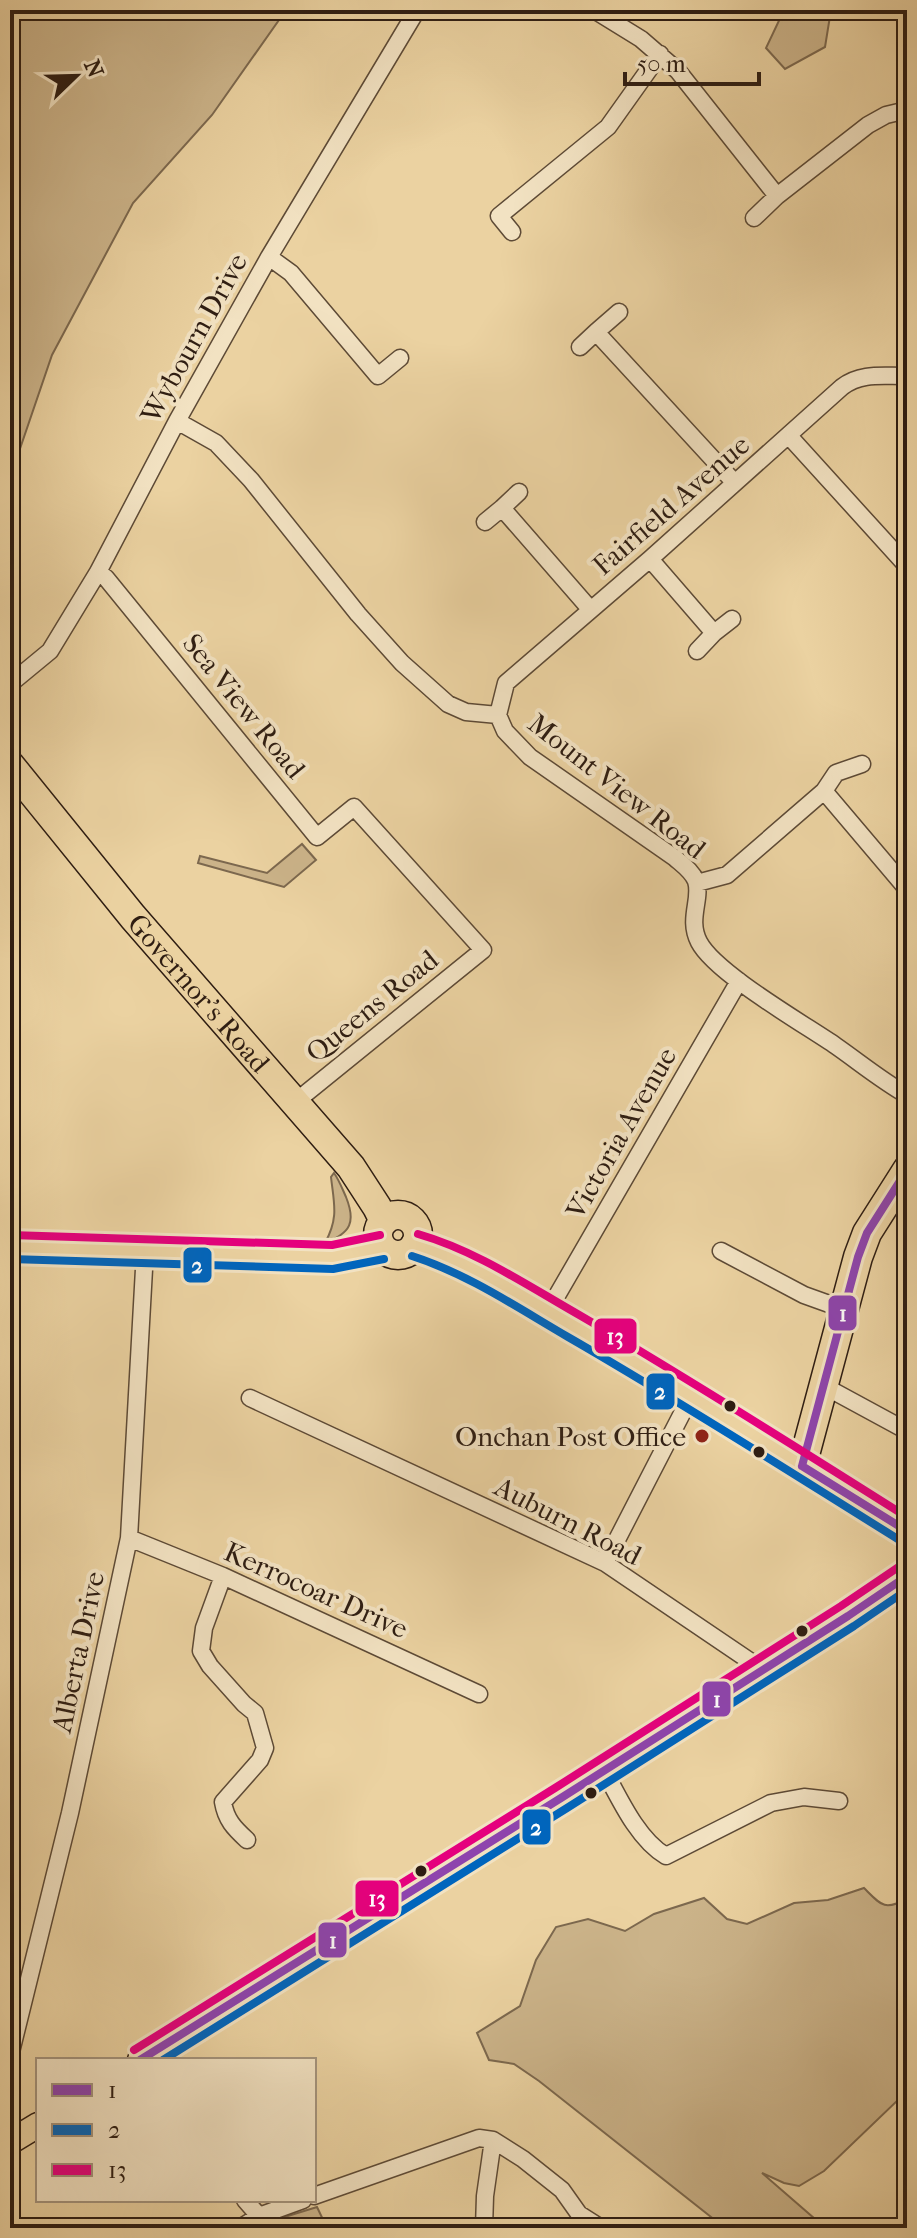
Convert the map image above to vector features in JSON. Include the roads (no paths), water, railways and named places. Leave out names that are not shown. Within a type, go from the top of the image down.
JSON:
[{"type":"highway","name":"Governor's Road","points":[[10,765],[133,917],[351,1167],[377,1207],[383,1234]]},
{"type":"highway","points":[[802,1466],[858,1257],[867,1233],[904,1182]]},
{"type":"highway","points":[[383,1234],[395,1215],[413,1221],[418,1233],[415,1245],[447,1256],[548,1311],[907,1531]]},
{"type":"main road","points":[[10,1247],[333,1257],[383,1234]]},
{"type":"main road","points":[[143,2058],[763,1670],[907,1576]]},
{"type":"main road","points":[[10,2142],[36,2126]]},
{"type":"street","name":"Wybourn Drive","points":[[10,684],[50,651],[98,572],[177,421],[269,257],[417,10]]},
{"type":"street","points":[[594,10],[641,39],[678,71],[777,196]]},
{"type":"street","points":[[512,232],[499,216],[608,127],[660,54]]},
{"type":"street","points":[[754,218],[777,196],[868,125],[886,115],[907,110]]},
{"type":"street","points":[[269,257],[291,273],[372,381],[400,358]]},
{"type":"street","points":[[580,347],[619,312]]},
{"type":"street","points":[[596,332],[734,482]]},
{"type":"street","name":"Fairfield Avenue","points":[[498,715],[506,683],[851,380],[907,373]]},
{"type":"street","name":"Mount View Road","points":[[177,421],[216,443],[251,480],[358,614],[402,663],[448,704],[466,712],[498,715],[505,731],[530,757],[690,871],[697,883],[694,930],[707,953],[739,981],[907,1095]]},
{"type":"street","points":[[789,436],[907,566]]},
{"type":"street","points":[[485,522],[519,492]]},
{"type":"street","points":[[502,508],[590,609]]},
{"type":"street","points":[[650,559],[714,633]]},
{"type":"street","name":"Sea View Road","points":[[98,572],[317,837],[354,807],[483,950]]},
{"type":"street","points":[[697,651],[732,619]]},
{"type":"street","points":[[697,883],[727,875],[824,791],[836,773],[862,764]]},
{"type":"street","points":[[824,791],[907,889]]},
{"type":"street","name":"Queens Road","points":[[294,1103],[483,950]]},
{"type":"street","name":"Victoria Avenue","points":[[548,1311],[739,981]]},
{"type":"street","name":"Alberta Drive","points":[[10,2056],[70,1813],[129,1538],[145,1251]]},
{"type":"street","points":[[721,1251],[804,1295],[843,1309]]},
{"type":"street","points":[[824,1386],[907,1431]]},
{"type":"street","points":[[605,1563],[691,1396]]},
{"type":"street","name":"Auburn Road","points":[[250,1398],[605,1563],[763,1670]]},
{"type":"street","name":"Kerrocoar Drive","points":[[129,1538],[223,1576],[479,1694]]},
{"type":"street","points":[[223,1576],[204,1628],[201,1651],[210,1666],[255,1713],[262,1730],[265,1748],[260,1760],[223,1802],[231,1825],[247,1840]]},
{"type":"street","points":[[604,1770],[645,1838],[666,1856],[771,1803],[804,1797],[839,1801]]},
{"type":"street","points":[[316,2195],[479,2138],[493,2140],[523,2159],[562,2190],[579,2214],[601,2228]]},
{"type":"street","points":[[484,2228],[493,2140]]},
{"type":"street","points":[[247,2202],[259,2216]]},
{"type":"street","points":[[240,2228],[259,2216],[298,2202]]},
{"type":"place","name":"Onchan Post Office","points":[[702,1436]]}]
